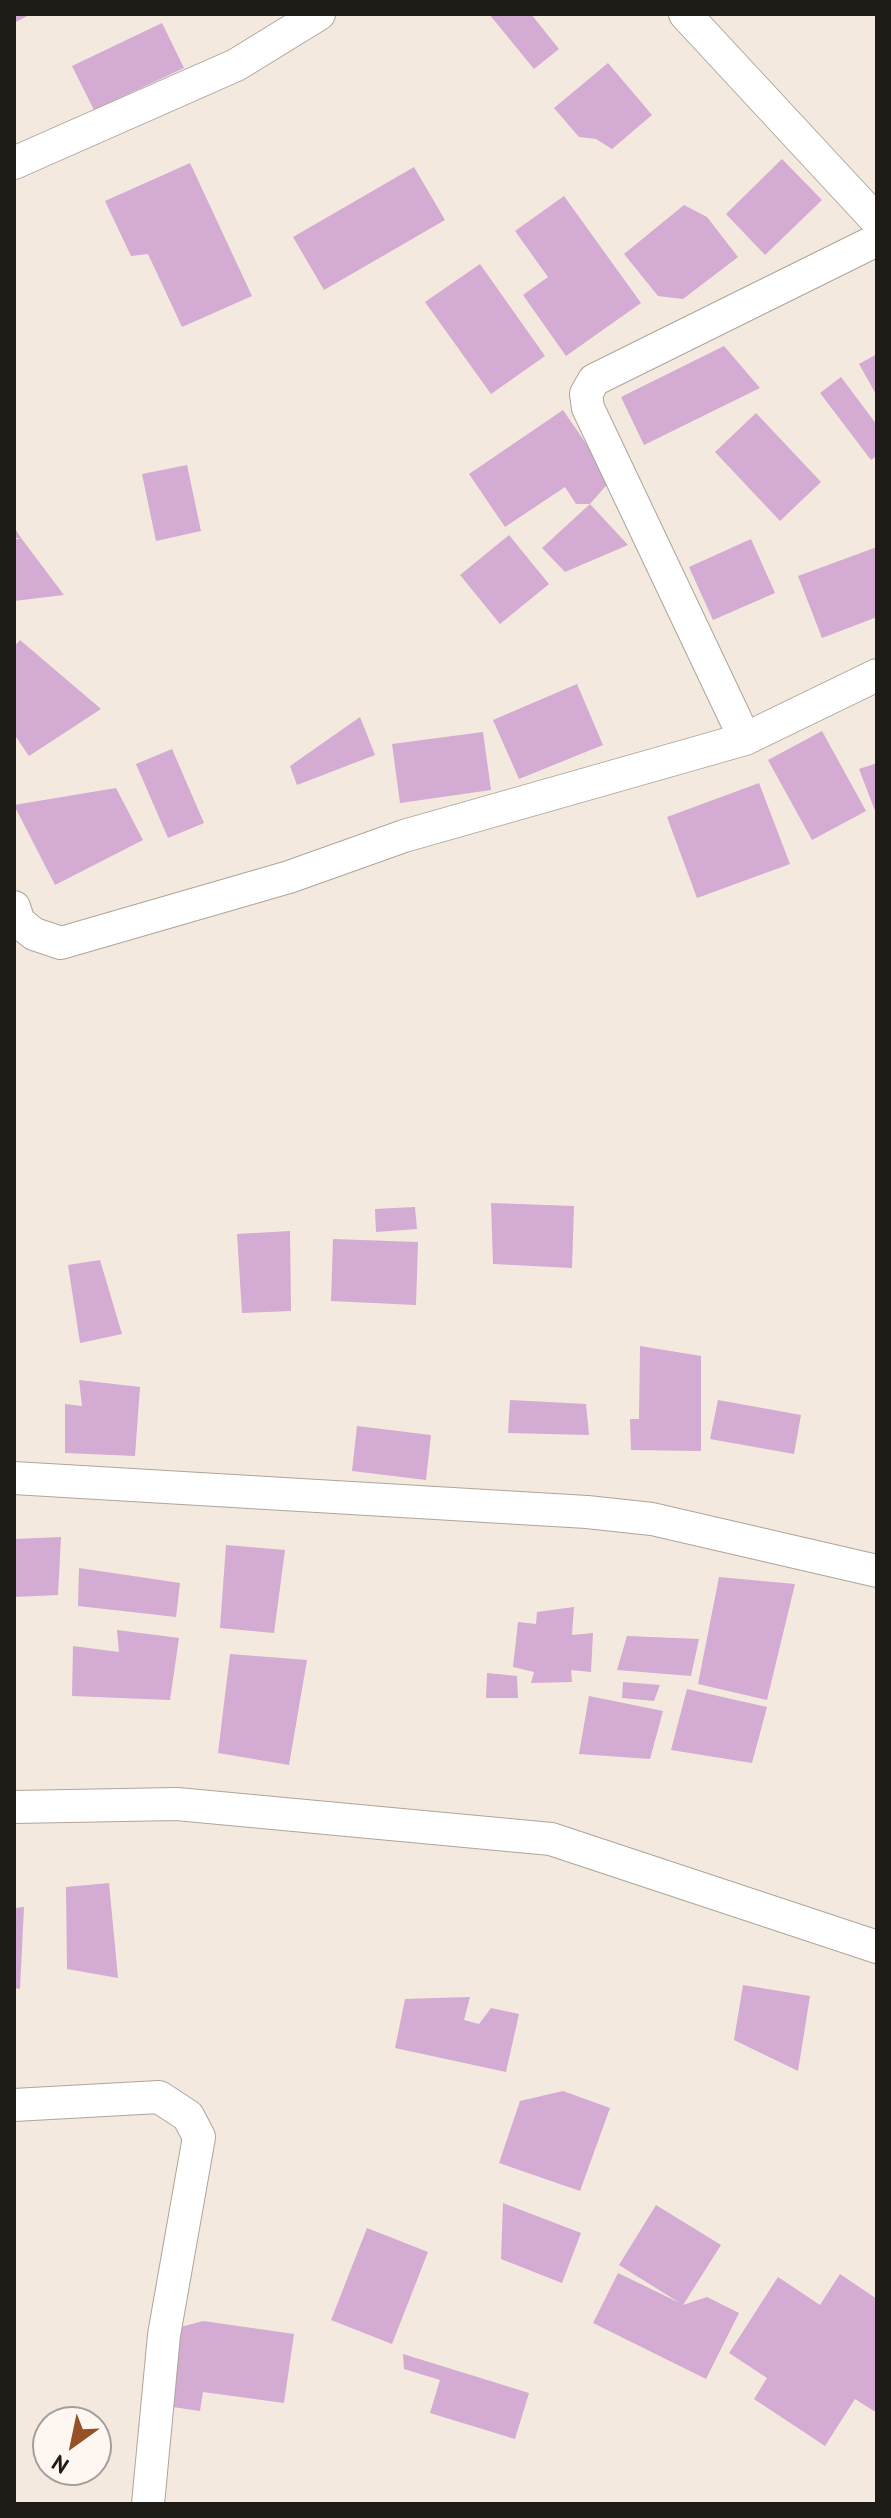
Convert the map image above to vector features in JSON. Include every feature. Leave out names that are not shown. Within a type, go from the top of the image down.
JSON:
[{"type":"street","points":[[14,163],[236,65],[319,14]]},
{"type":"street","points":[[685,14],[877,221]]},
{"type":"street","points":[[745,739],[588,408],[586,394],[594,380],[877,240]]},
{"type":"street","points":[[14,907],[19,922],[34,934],[61,943],[289,877],[404,836],[745,739],[877,675]]},
{"type":"street","points":[[14,1478],[587,1512],[652,1519],[877,1571]]},
{"type":"street","points":[[14,1807],[177,1804],[551,1839],[877,1947]]},
{"type":"street","points":[[14,2105],[159,2097],[188,2116],[199,2137],[164,2335],[148,2504]]},
{"type":"building","points":[[14,14],[31,14],[14,23]]},
{"type":"building","points":[[489,14],[531,14],[559,49],[534,69]]},
{"type":"building","points":[[162,23],[184,68],[94,110],[72,66]]},
{"type":"building","points":[[608,63],[652,115],[612,149],[596,139],[579,137],[554,108]]},
{"type":"building","points":[[782,159],[822,200],[765,255],[726,214]]},
{"type":"building","points":[[190,163],[252,296],[182,327],[148,254],[131,256],[105,201]]},
{"type":"building","points":[[414,167],[445,220],[324,290],[293,237]]},
{"type":"building","points":[[564,196],[641,303],[566,356],[523,295],[548,277],[515,231]]},
{"type":"building","points":[[684,205],[707,217],[738,257],[683,299],[658,296],[624,254]]},
{"type":"building","points":[[480,264],[545,356],[491,394],[425,302]]},
{"type":"building","points":[[724,346],[760,388],[644,445],[621,397]]},
{"type":"building","points":[[877,354],[877,396],[859,364]]},
{"type":"building","points":[[841,377],[877,425],[877,456],[871,460],[820,393]]},
{"type":"building","points":[[563,410],[611,480],[590,504],[576,504],[565,487],[505,527],[469,474]]},
{"type":"building","points":[[756,413],[821,482],[780,521],[715,452]]},
{"type":"building","points":[[187,465],[201,531],[156,541],[142,474]]},
{"type":"building","points":[[590,504],[628,545],[565,572],[542,548]]},
{"type":"building","points":[[509,535],[549,584],[500,624],[460,575]]},
{"type":"building","points":[[21,538],[64,595],[14,601],[14,540]]},
{"type":"building","points":[[751,539],[775,593],[713,620],[689,567]]},
{"type":"building","points":[[877,547],[877,617],[822,638],[798,576]]},
{"type":"building","points":[[20,640],[101,709],[29,756],[14,734],[14,647]]},
{"type":"building","points":[[577,684],[603,745],[519,779],[493,720]]},
{"type":"building","points":[[360,717],[375,755],[297,785],[290,766]]},
{"type":"building","points":[[822,731],[866,811],[812,840],[768,760]]},
{"type":"building","points":[[483,732],[491,790],[400,803],[392,744]]},
{"type":"building","points":[[172,749],[204,823],[168,838],[136,764]]},
{"type":"building","points":[[877,763],[877,816],[859,769]]},
{"type":"building","points":[[759,783],[790,864],[697,898],[667,817]]},
{"type":"building","points":[[116,788],[143,840],[55,885],[14,805]]},
{"type":"building","points":[[491,1203],[574,1206],[572,1268],[493,1264]]},
{"type":"building","points":[[415,1207],[417,1229],[376,1232],[375,1209]]},
{"type":"building","points":[[290,1231],[291,1311],[242,1313],[237,1234]]},
{"type":"building","points":[[333,1239],[418,1242],[416,1305],[331,1301]]},
{"type":"building","points":[[100,1260],[122,1334],[80,1343],[68,1265]]},
{"type":"building","points":[[640,1346],[701,1356],[701,1451],[631,1450],[630,1419],[639,1419]]},
{"type":"building","points":[[79,1380],[140,1387],[135,1456],[65,1453],[65,1404],[82,1406]]},
{"type":"building","points":[[510,1400],[586,1404],[589,1435],[508,1433]]},
{"type":"building","points":[[718,1400],[801,1415],[794,1454],[710,1439]]},
{"type":"building","points":[[357,1426],[431,1435],[426,1480],[352,1471]]},
{"type":"building","points":[[61,1537],[58,1595],[14,1597],[14,1539]]},
{"type":"building","points":[[226,1545],[285,1550],[274,1633],[220,1628]]},
{"type":"building","points":[[79,1568],[180,1583],[176,1617],[78,1606]]},
{"type":"building","points":[[719,1577],[795,1584],[767,1700],[698,1684]]},
{"type":"building","points":[[574,1607],[572,1635],[593,1633],[591,1672],[571,1670],[572,1682],[531,1683],[534,1672],[513,1667],[518,1622],[536,1624],[537,1612]]},
{"type":"building","points":[[117,1630],[179,1638],[170,1700],[72,1696],[73,1646],[119,1652]]},
{"type":"building","points":[[627,1636],[699,1639],[691,1676],[617,1670]]},
{"type":"building","points":[[230,1654],[307,1660],[289,1765],[218,1753]]},
{"type":"building","points":[[487,1673],[517,1676],[518,1698],[486,1698]]},
{"type":"building","points":[[623,1682],[660,1685],[654,1701],[622,1698]]},
{"type":"building","points":[[687,1689],[767,1707],[752,1763],[671,1750]]},
{"type":"building","points":[[589,1696],[663,1711],[650,1759],[579,1754]]},
{"type":"building","points":[[109,1883],[118,1978],[67,1969],[66,1887]]},
{"type":"building","points":[[24,1907],[20,1989],[14,1988],[14,1908]]},
{"type":"building","points":[[743,1985],[810,1996],[798,2071],[734,2040]]},
{"type":"building","points":[[470,1997],[464,2020],[479,2024],[491,2008],[519,2014],[506,2072],[395,2048],[405,1999]]},
{"type":"building","points":[[563,2091],[610,2108],[580,2191],[499,2163],[520,2101]]},
{"type":"building","points":[[503,2203],[581,2233],[562,2283],[501,2259]]},
{"type":"building","points":[[656,2205],[721,2245],[683,2305],[707,2297],[739,2313],[706,2379],[593,2323],[618,2273],[680,2303],[619,2265]]},
{"type":"building","points":[[367,2228],[428,2252],[392,2344],[331,2320]]},
{"type":"building","points":[[840,2274],[877,2299],[877,2413],[855,2399],[825,2446],[754,2399],[767,2378],[729,2353],[778,2277],[820,2305]]},
{"type":"building","points":[[203,2321],[294,2334],[284,2403],[203,2392],[200,2411],[166,2406],[177,2328]]},
{"type":"building","points":[[403,2354],[529,2393],[515,2439],[430,2413],[440,2380],[404,2369]]}]
